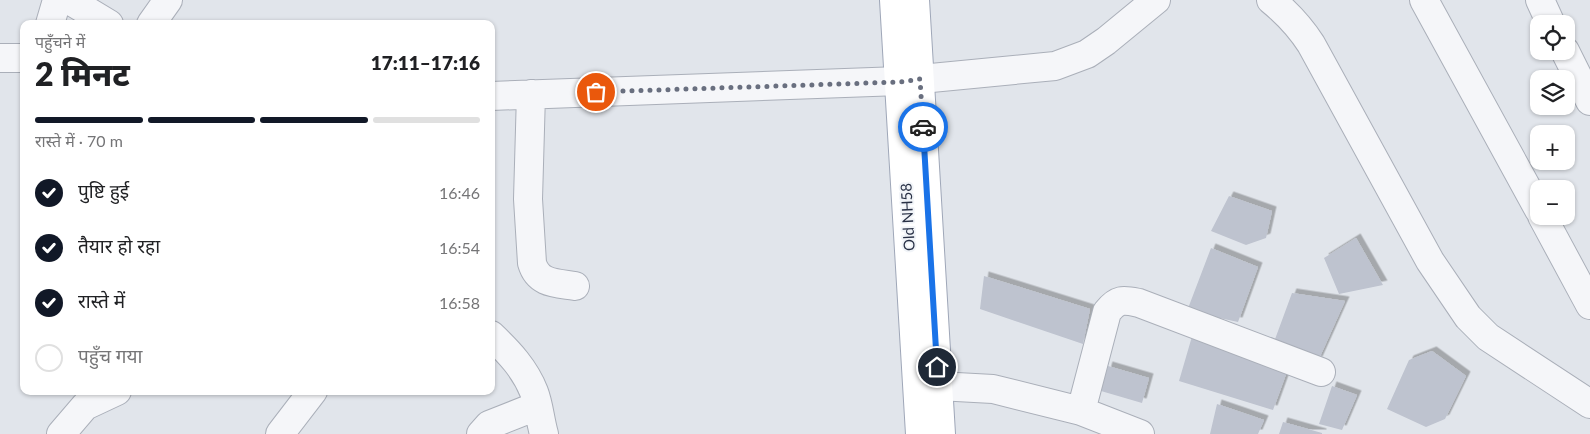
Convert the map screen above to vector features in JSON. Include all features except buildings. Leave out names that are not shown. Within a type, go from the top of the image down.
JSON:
[{"type":"main road","name":"Old NH58","points":[[894,0],[910,80],[941,434]]},
{"type":"main road","name":"Old NH58","points":[[915,0],[910,80],[920,434]]},
{"type":"street","points":[[51,20],[57,0]]},
{"type":"street","points":[[69,0],[102,20]]},
{"type":"street","points":[[154,20],[168,0]]},
{"type":"street","points":[[495,96],[910,80],[1055,66],[1087,54],[1156,0]]},
{"type":"street","points":[[1271,0],[1300,28],[1311,44],[1430,261],[1468,316],[1488,337],[1590,404]]},
{"type":"street","points":[[1424,0],[1530,194]]},
{"type":"street","points":[[1540,0],[1548,15]]},
{"type":"street","points":[[1570,60],[1590,101]]},
{"type":"street","points":[[531,94],[528,199],[532,263],[535,273],[540,277],[550,282],[575,286]]},
{"type":"street","points":[[1547,225],[1590,304]]},
{"type":"street","points":[[1082,411],[1108,312],[1114,303],[1125,300],[1140,303],[1321,372]]},
{"type":"street","points":[[495,339],[513,356],[525,374],[534,392],[544,434]]},
{"type":"street","points":[[938,386],[993,389],[1082,411],[1140,434]]},
{"type":"street","points":[[61,434],[85,406],[109,395]]},
{"type":"street","points":[[280,434],[310,395]]},
{"type":"street","points":[[481,434],[488,425],[537,406]]},
{"type":"way so far","points":[[596,92],[900,82],[920,79],[923,127]]},
{"type":"route","points":[[923,127],[937,367]]}]
